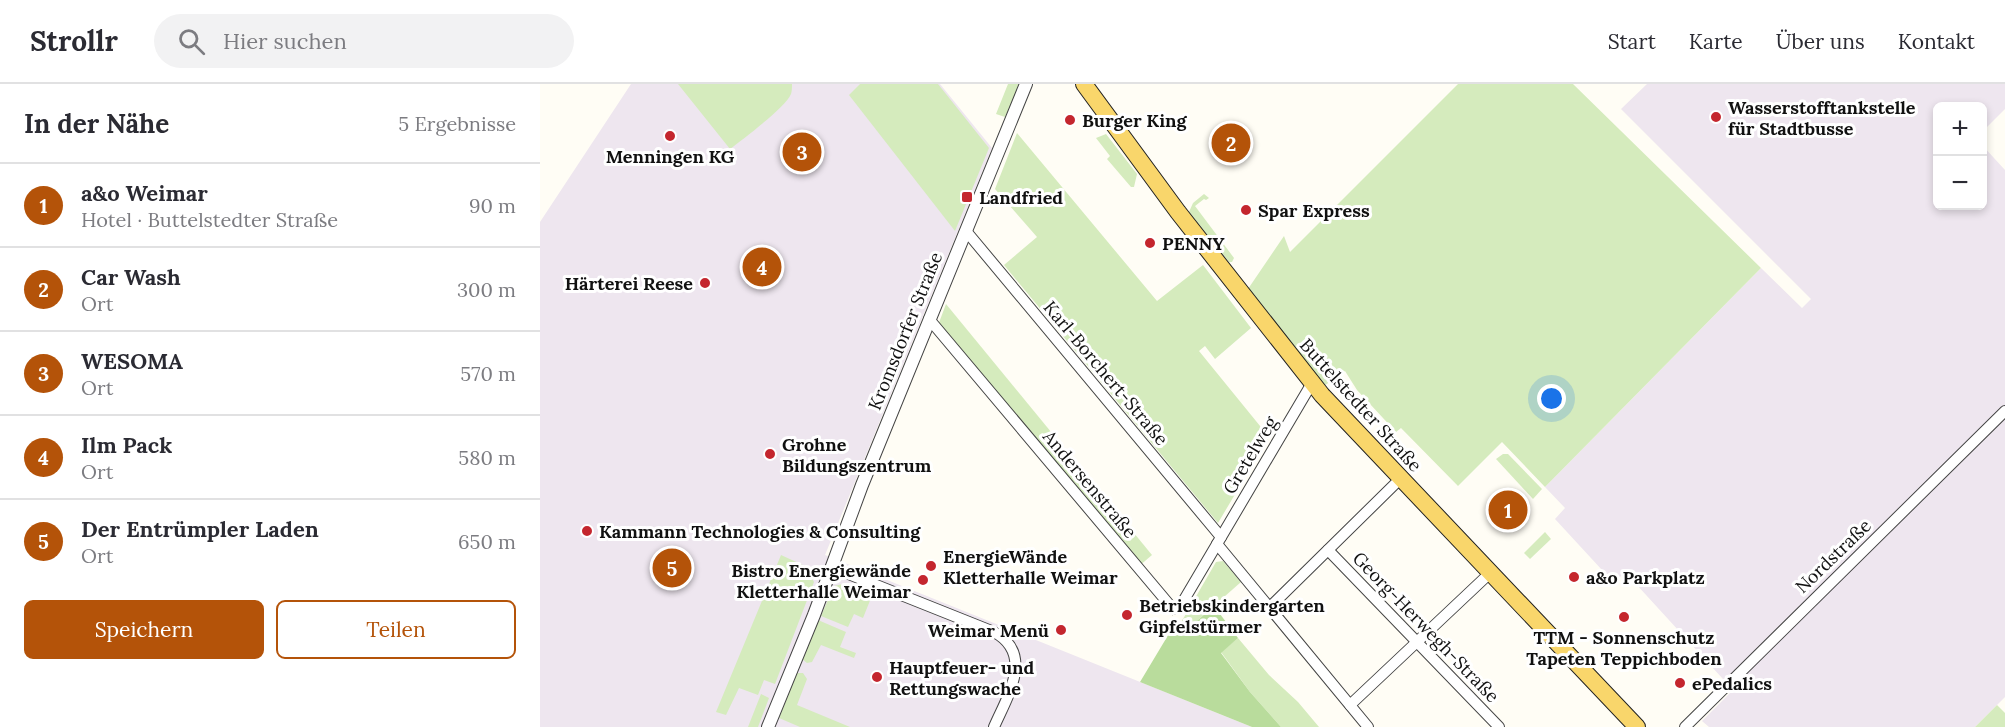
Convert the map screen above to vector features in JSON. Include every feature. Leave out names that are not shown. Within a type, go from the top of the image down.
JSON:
[{"type":"main road","name":"Buttelstedter Straße","points":[[1084,84],[1184,220],[1312,383],[1400,479],[1637,727]]},
{"type":"street","name":"Kromsdorfer Straße","points":[[768,727],[929,319],[1026,84]]},
{"type":"street","name":"Karl-Borchert-Straße","points":[[966,231],[1219,540],[1270,608],[1368,727]]},
{"type":"street","name":"Andersenstraße","points":[[929,319],[1173,609],[1181,605],[1219,540]]},
{"type":"street","name":"Gretelweg","points":[[1219,540],[1312,383]]},
{"type":"street","name":"Nordstraße","points":[[1685,727],[2005,411]]},
{"type":"street","points":[[1270,608],[1400,479]]},
{"type":"street","name":"Georg-Herwegh-Straße","points":[[1328,550],[1499,727]]},
{"type":"street","points":[[831,567],[994,633],[1008,643],[1017,662],[1016,675],[994,727]]},
{"type":"street","points":[[1350,705],[1490,573]]},
{"type":"shaded area","points":[[631,84],[940,84],[992,148],[825,555],[1252,727],[540,727],[540,222]]},
{"type":"shaded area","points":[[1647,84],[2005,84],[2005,109],[1987,127],[1987,102],[1933,102],[1933,210],[1987,210],[1987,150],[2005,170],[2005,697],[1975,727],[1709,727],[1702,721],[1733,690],[1625,572],[1614,583],[1555,519],[1565,508],[1545,487],[1761,268],[1802,308],[1811,299],[1621,109]]},
{"type":"green space","points":[[678,84],[792,84],[792,86],[791,94],[781,107],[730,149]]},
{"type":"green space","points":[[860,84],[938,84],[989,148],[955,231],[849,95]]},
{"type":"green space","points":[[1008,84],[1020,84],[1005,117],[996,114]]},
{"type":"green space","points":[[1458,84],[1573,84],[1761,268],[1545,487],[1502,442],[1458,486],[1401,428],[1396,432],[1357,390],[1345,371],[1324,386],[1248,289],[1284,236],[1290,252]]},
{"type":"green space","points":[[1017,133],[1157,301],[1203,265],[1251,328],[1215,359],[1205,346],[1199,351],[1269,437],[1218,523],[1004,265],[1037,237],[995,189]]},
{"type":"green space","points":[[1106,134],[1137,174],[1134,187],[1131,187],[1107,159],[1110,156],[1096,138]]},
{"type":"green space","points":[[1204,194],[1209,198],[1195,206],[1234,258],[1232,262],[1229,262],[1189,212],[1193,203]]},
{"type":"green space","points":[[946,304],[1152,555],[1138,567],[937,328]]},
{"type":"green space","points":[[1503,454],[1508,454],[1542,489],[1533,499],[1496,459]]},
{"type":"green space","points":[[1545,532],[1551,539],[1530,559],[1524,553]]},
{"type":"green space","points":[[781,555],[805,566],[814,582],[775,684],[764,680],[758,695],[739,688],[726,715],[716,712]]},
{"type":"green space","points":[[1223,561],[1241,582],[1191,626],[1183,619],[1216,562]]},
{"type":"green space","points":[[847,583],[873,593],[863,618],[854,614],[848,627],[821,616],[834,586]]},
{"type":"green space","points":[[1214,606],[1238,638],[1221,653],[1250,692],[1281,727],[1252,727],[1140,682],[1173,627],[1177,629],[1183,619],[1191,626]]},
{"type":"green space","points":[[818,620],[846,632],[840,647],[856,653],[854,658],[821,645],[812,662],[807,663],[802,659]]},
{"type":"green space","points":[[1238,638],[1269,675],[1298,702],[1319,727],[1281,727],[1250,692],[1221,652]]},
{"type":"green space","points":[[797,673],[803,673],[807,679],[797,705],[850,727],[800,727],[779,718]]},
{"type":"green space","points":[[761,694],[769,698],[758,727],[748,727]]},
{"type":"green space","points":[[1997,705],[2005,713],[2005,727],[1975,727]]},
{"type":"place","name":"Wasserstofftankstelle für Stadtbusse","points":[[1716,117]]},
{"type":"place","name":"Burger King","points":[[1070,120]]},
{"type":"place","name":"Menningen KG","points":[[670,136]]},
{"type":"place","name":"Car Wash","points":[[1231,143]]},
{"type":"place","name":"WESOMA","points":[[802,152]]},
{"type":"place","name":"Landfried","points":[[967,197]]},
{"type":"place","name":"Spar Express","points":[[1246,210]]},
{"type":"place","name":"PENNY","points":[[1150,243]]},
{"type":"place","name":"Ilm Pack","points":[[762,267]]},
{"type":"place","name":"Härterei Reese","points":[[705,283]]},
{"type":"place","name":"Grohne Bildungszentrum","points":[[770,454]]},
{"type":"place","name":"a&o Weimar","points":[[1508,510]]},
{"type":"place","name":"Kammann Technologies & Consulting","points":[[587,531]]},
{"type":"place","name":"EnergieWände Kletterhalle Weimar","points":[[931,566]]},
{"type":"place","name":"Der Entrümpler Laden","points":[[672,568]]},
{"type":"place","name":"a&o Parkplatz","points":[[1574,577]]},
{"type":"place","name":"Bistro Energiewände Kletterhalle Weimar","points":[[923,580]]},
{"type":"place","name":"Betriebskindergarten Gipfelstürmer","points":[[1127,615]]},
{"type":"place","name":"TTM - Sonnenschutz Tapeten Teppichboden","points":[[1624,617]]},
{"type":"place","name":"Weimar Menü","points":[[1061,630]]},
{"type":"place","name":"Hauptfeuer- und Rettungswache","points":[[877,677]]},
{"type":"place","name":"ePedalics","points":[[1680,683]]}]
